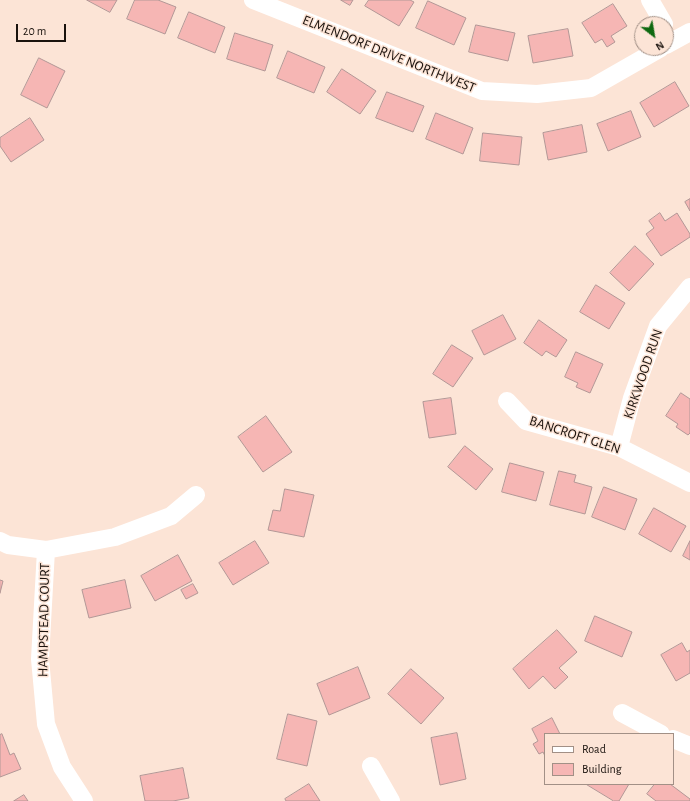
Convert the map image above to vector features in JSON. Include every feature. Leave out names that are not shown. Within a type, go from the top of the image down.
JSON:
[{"type":"street","name":"ELMENDORF DRIVE NORTHWEST","points":[[253,0],[482,91],[537,94],[591,88],[642,56]]},
{"type":"street","points":[[650,0],[659,16]]},
{"type":"street","name":"ELMENDORF DRIVE NORTHWEST","points":[[674,38],[690,32]]},
{"type":"street","name":"KIRKWOOD RUN","points":[[619,447],[632,398],[658,326],[690,287]]},
{"type":"street","name":"BANCROFT GLEN","points":[[507,400],[526,421],[619,447],[690,483]]},
{"type":"street","points":[[0,542],[8,545],[46,550],[115,537],[171,516],[196,496]]},
{"type":"street","name":"HAMPSTEAD COURT","points":[[46,550],[40,658],[46,724],[62,768],[84,801]]},
{"type":"street","points":[[622,713],[659,733]]},
{"type":"street","points":[[674,739],[690,746]]},
{"type":"street","points":[[370,766],[391,801]]},
{"type":"building","points":[[87,0],[117,0],[110,12]]},
{"type":"building","points":[[135,0],[158,0],[176,7],[165,34],[127,19]]},
{"type":"building","points":[[341,0],[353,0],[350,5]]},
{"type":"building","points":[[369,0],[410,0],[414,2],[399,26],[365,6]]},
{"type":"building","points":[[428,1],[466,18],[454,45],[416,28]]},
{"type":"building","points":[[613,4],[627,26],[611,36],[615,42],[607,47],[602,39],[595,43],[582,23]]},
{"type":"building","points":[[189,12],[225,27],[215,53],[178,38]]},
{"type":"building","points":[[476,25],[515,33],[508,61],[469,52]]},
{"type":"building","points":[[568,29],[573,56],[533,63],[528,36]]},
{"type":"building","points":[[235,33],[273,45],[265,71],[227,59]]},
{"type":"building","points":[[288,51],[325,67],[314,93],[277,78]]},
{"type":"building","points":[[39,58],[65,71],[47,108],[21,95]]},
{"type":"building","points":[[342,69],[376,91],[360,114],[327,92]]},
{"type":"building","points":[[675,82],[689,106],[654,127],[640,103]]},
{"type":"building","points":[[387,92],[424,106],[413,132],[376,118]]},
{"type":"building","points":[[631,111],[641,137],[608,151],[597,124]]},
{"type":"building","points":[[436,113],[473,128],[463,154],[426,139]]},
{"type":"building","points":[[30,118],[44,140],[11,162],[0,146],[0,138]]},
{"type":"building","points":[[582,125],[587,152],[548,160],[543,133]]},
{"type":"building","points":[[483,133],[522,137],[519,165],[480,161]]},
{"type":"building","points":[[690,199],[690,211],[685,202]]},
{"type":"building","points":[[660,213],[665,221],[677,213],[690,234],[690,237],[661,256],[646,234],[654,228],[649,221]]},
{"type":"building","points":[[635,246],[654,264],[629,291],[610,273]]},
{"type":"building","points":[[596,285],[625,303],[609,329],[580,312]]},
{"type":"building","points":[[503,315],[516,339],[484,355],[472,331]]},
{"type":"building","points":[[539,320],[567,340],[556,357],[546,351],[542,356],[524,343]]},
{"type":"building","points":[[452,345],[473,358],[453,387],[433,374]]},
{"type":"building","points":[[576,352],[603,364],[590,393],[576,387],[578,383],[565,377]]},
{"type":"building","points":[[681,393],[690,399],[690,433],[688,435],[676,427],[678,424],[666,416]]},
{"type":"building","points":[[451,398],[456,434],[429,438],[423,402]]},
{"type":"building","points":[[266,416],[292,452],[263,472],[238,437]]},
{"type":"building","points":[[465,446],[493,469],[476,490],[448,467]]},
{"type":"building","points":[[510,463],[544,472],[536,501],[502,492]]},
{"type":"building","points":[[559,471],[576,475],[574,482],[592,487],[585,514],[550,505]]},
{"type":"building","points":[[604,487],[637,499],[625,530],[592,517]]},
{"type":"building","points":[[285,489],[314,495],[304,537],[268,530],[273,510],[280,511]]},
{"type":"building","points":[[654,508],[686,526],[671,552],[639,534]]},
{"type":"building","points":[[255,541],[269,563],[233,585],[219,563]]},
{"type":"building","points":[[690,541],[690,560],[683,556]]},
{"type":"building","points":[[178,555],[192,581],[155,601],[141,576]]},
{"type":"building","points":[[0,580],[3,581],[0,593]]},
{"type":"building","points":[[125,580],[131,608],[89,618],[82,590]]},
{"type":"building","points":[[193,584],[198,593],[186,599],[181,590]]},
{"type":"building","points":[[595,616],[632,632],[622,657],[585,641]]},
{"type":"building","points":[[557,630],[577,652],[559,668],[568,677],[555,689],[543,676],[529,689],[513,669]]},
{"type":"building","points":[[682,643],[687,652],[690,650],[690,673],[676,681],[661,655]]},
{"type":"building","points":[[358,667],[370,698],[329,715],[317,684]]},
{"type":"building","points":[[411,669],[444,698],[421,724],[388,694]]},
{"type":"building","points":[[288,714],[317,721],[307,766],[277,759]]},
{"type":"building","points":[[552,718],[560,733],[544,733],[544,754],[543,752],[539,754],[533,744],[538,741],[532,729]]},
{"type":"building","points":[[457,733],[466,779],[440,785],[431,738]]},
{"type":"building","points":[[2,734],[10,755],[14,753],[21,769],[0,777],[0,735]]},
{"type":"building","points":[[183,768],[189,798],[173,801],[145,801],[140,776]]},
{"type":"building","points":[[309,784],[320,801],[286,801],[285,799]]},
{"type":"building","points":[[588,785],[628,785],[619,801],[614,801]]},
{"type":"building","points":[[654,785],[671,785],[690,799],[690,801],[656,801],[647,794]]},
{"type":"building","points":[[24,795],[28,801],[14,801]]}]
